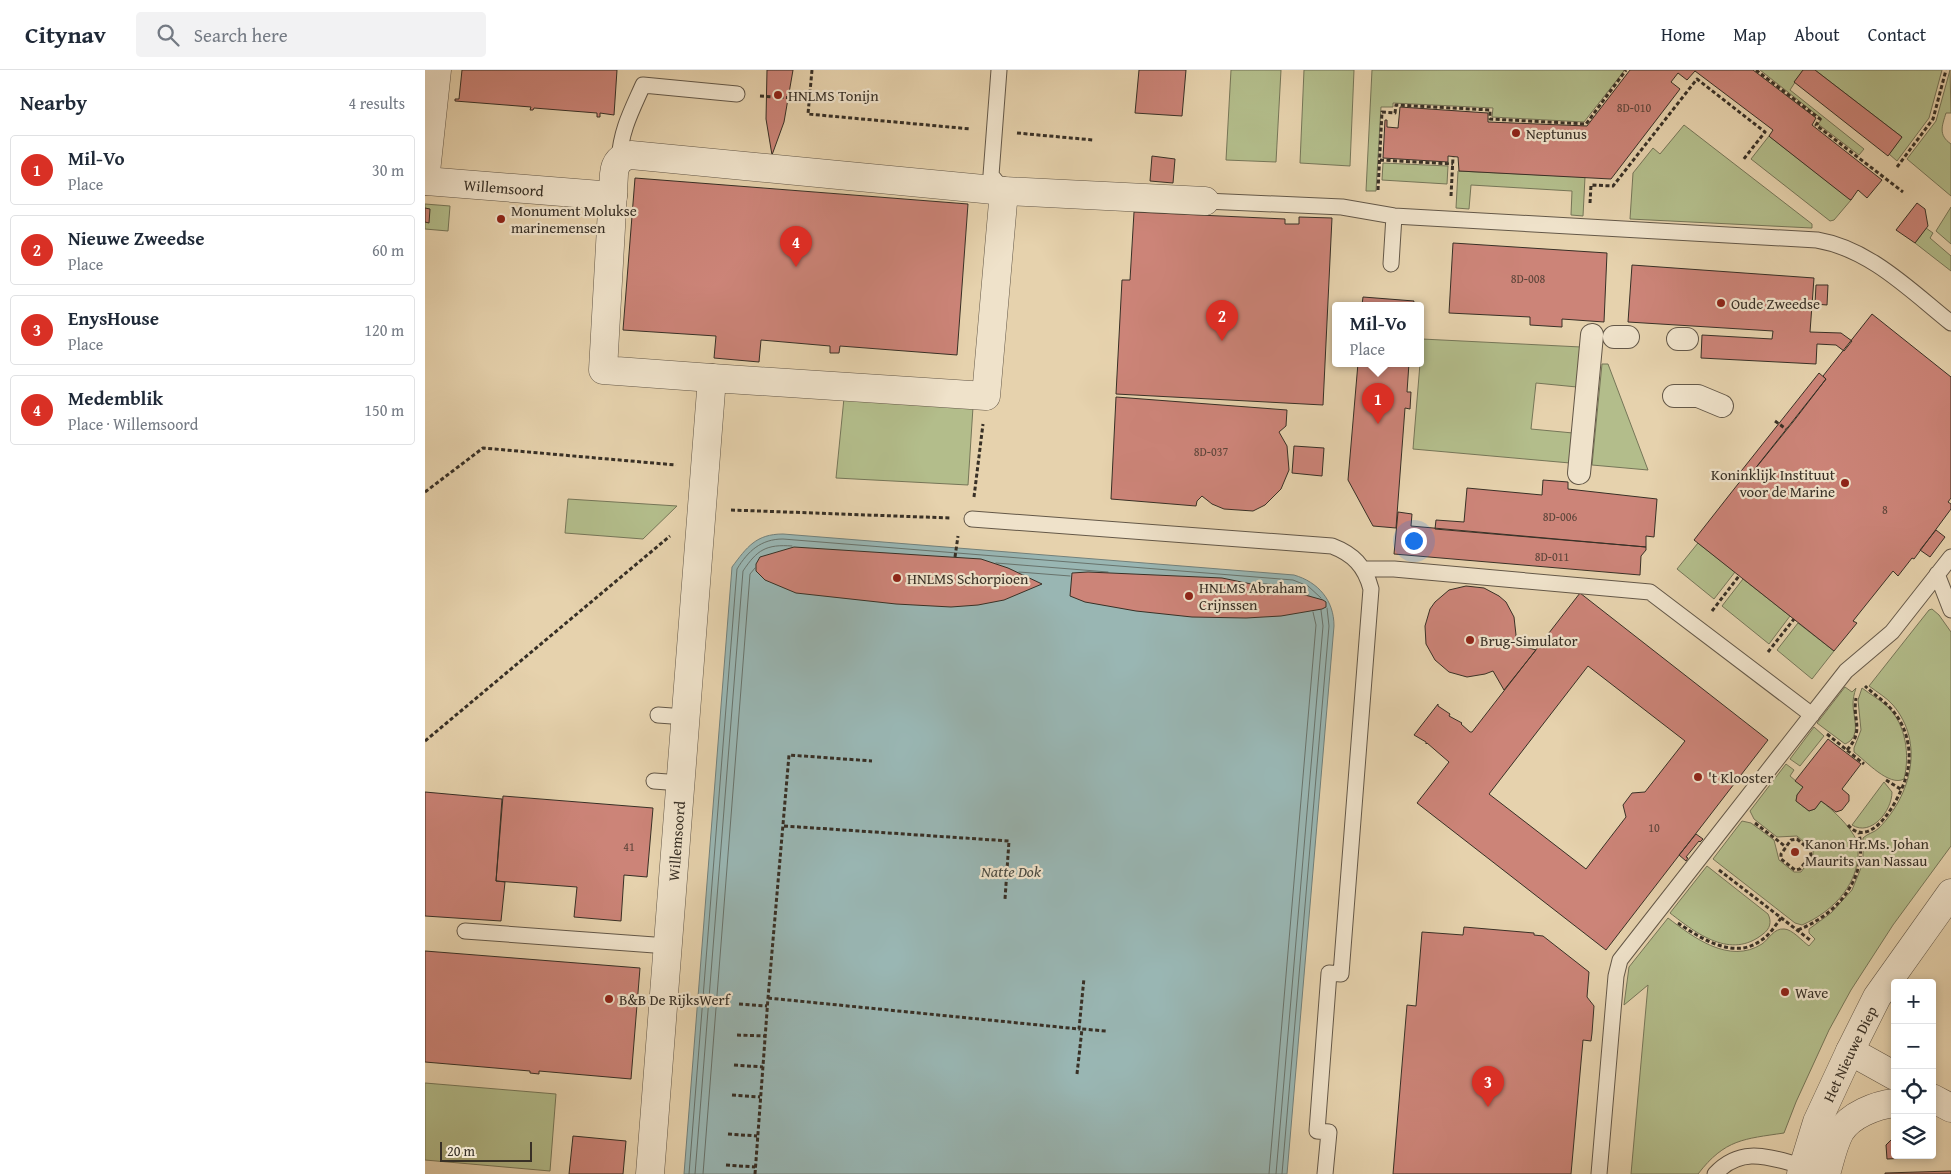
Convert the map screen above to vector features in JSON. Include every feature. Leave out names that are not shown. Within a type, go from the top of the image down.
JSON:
[{"type":"street","name":"Willemsoord","points":[[437,70],[425,181],[613,196]]},
{"type":"street","points":[[1004,191],[986,396],[603,370],[615,166],[619,160],[631,155],[1004,191],[1205,201]]},
{"type":"street","points":[[1579,473],[1580,411],[1612,336]]},
{"type":"street","name":"Willemsoord","points":[[650,1174],[712,378]]},
{"type":"street","points":[[1674,396],[1698,396],[1721,406]]},
{"type":"street","name":"Het Nieuwe Diep","points":[[1810,1171],[1817,1122],[1877,997],[1951,894]]},
{"type":"street","points":[[1850,1051],[1891,1074]]},
{"type":"street","points":[[1936,1100],[1951,1108]]},
{"type":"street","points":[[1810,1171],[1849,1122],[1875,1107],[1891,1104]]},
{"type":"street","points":[[1936,1108],[1951,1112]]},
{"type":"lane","points":[[999,70],[991,175],[1004,191]]},
{"type":"lane","points":[[619,160],[620,141],[624,128],[643,84],[737,94]]},
{"type":"lane","points":[[1205,201],[1342,207],[1394,216],[1817,240],[1835,243],[1879,266],[1951,323]]},
{"type":"lane","points":[[1391,264],[1394,216]]},
{"type":"lane","points":[[972,519],[1331,546],[1345,551],[1363,569],[1371,589],[1341,974],[1329,972],[1317,1131],[1329,1132],[1325,1174]]},
{"type":"lane","points":[[1599,1174],[1616,976],[1620,960],[1846,671],[1892,632],[1951,557]]},
{"type":"lane","points":[[1363,569],[1394,569],[1650,592],[1753,670],[1810,717]]},
{"type":"lane","points":[[1937,574],[1951,610]]},
{"type":"lane","points":[[658,715],[686,717]]},
{"type":"lane","points":[[654,781],[681,783]]},
{"type":"lane","points":[[465,931],[668,946]]},
{"type":"lane","points":[[1715,1174],[1735,1159],[1749,1156],[1763,1156],[1810,1171]]},
{"type":"path","points":[[812,70],[808,114],[1093,140]]},
{"type":"path","points":[[1377,213],[1382,112],[1395,113],[1396,105],[1490,110],[1490,119],[1586,124],[1626,70]]},
{"type":"path","points":[[1756,70],[1820,119],[1816,125],[1903,192]]},
{"type":"path","points":[[1897,167],[1933,120],[1946,70]]},
{"type":"path","points":[[1589,226],[1591,185],[1613,186],[1697,79],[1765,132],[1743,160]]},
{"type":"path","points":[[737,94],[810,99]]},
{"type":"path","points":[[1449,219],[1453,157]]},
{"type":"path","points":[[1380,160],[1453,164]]},
{"type":"path","points":[[425,741],[702,510],[972,519],[986,396]]},
{"type":"path","points":[[1775,421],[1786,429]]},
{"type":"path","points":[[425,492],[483,448],[705,467]]},
{"type":"path","points":[[1698,629],[1739,576]]},
{"type":"path","points":[[1753,670],[1794,619]]},
{"type":"path","points":[[1846,671],[1891,706],[1904,730],[1909,759],[1906,779],[1879,825],[1865,833],[1859,833],[1848,824]]},
{"type":"path","points":[[1847,750],[1856,737],[1858,721],[1855,702],[1862,684]]},
{"type":"path","points":[[1810,717],[1864,764]]},
{"type":"path","points":[[755,1174],[767,1006],[789,755],[872,761]]},
{"type":"path","points":[[1886,780],[1901,790]]},
{"type":"path","points":[[1738,809],[1786,847]]},
{"type":"path","points":[[784,826],[1009,841],[1005,898]]},
{"type":"path","points":[[1797,930],[1810,925],[1826,914],[1850,890],[1857,876],[1861,860],[1859,833]]},
{"type":"path","points":[[1791,840],[1797,840],[1810,850],[1811,855],[1800,869],[1795,870],[1781,859],[1781,854],[1786,847],[1791,840]]},
{"type":"path","points":[[1701,856],[1810,940]]},
{"type":"path","points":[[1660,909],[1698,935],[1729,948],[1750,946],[1761,941],[1781,918]]},
{"type":"path","points":[[1077,1074],[1084,978]]},
{"type":"path","points":[[768,998],[1106,1031]]},
{"type":"path","points":[[739,1004],[767,1006]]},
{"type":"path","points":[[737,1035],[765,1036]]},
{"type":"path","points":[[734,1065],[763,1067]]},
{"type":"path","points":[[732,1095],[760,1097]]},
{"type":"path","points":[[728,1134],[757,1136]]},
{"type":"path","points":[[726,1165],[755,1167]]},
{"type":"green space","points":[[1231,70],[1281,70],[1276,162],[1226,160]]},
{"type":"green space","points":[[1304,70],[1354,70],[1350,166],[1300,163]]},
{"type":"green space","points":[[1372,70],[1624,71],[1584,122],[1492,117],[1493,108],[1393,103],[1393,107],[1381,107],[1376,191],[1366,191]]},
{"type":"green space","points":[[1760,70],[1803,70],[1790,90],[1864,149],[1859,155],[1818,124],[1822,119]]},
{"type":"green space","points":[[1815,70],[1942,70],[1929,118],[1897,161],[1889,154],[1902,137]]},
{"type":"green space","points":[[1950,70],[1951,113],[1946,113],[1942,130],[1944,137],[1951,144],[1951,196],[1907,159],[1936,121]]},
{"type":"green space","points":[[1684,125],[1812,224],[1812,228],[1630,219],[1633,173],[1653,148],[1660,154]]},
{"type":"green space","points":[[1769,136],[1851,200],[1834,220],[1830,221],[1751,159]]},
{"type":"green space","points":[[1383,163],[1448,166],[1447,184],[1382,180]]},
{"type":"green space","points":[[1458,171],[1585,177],[1583,216],[1571,215],[1572,191],[1471,185],[1469,209],[1456,208]]},
{"type":"green space","points":[[425,204],[450,206],[448,231],[425,229]]},
{"type":"green space","points":[[1951,207],[1951,244],[1936,231]]},
{"type":"green space","points":[[1926,228],[1933,233],[1930,238],[1951,256],[1951,271],[1915,243]]},
{"type":"green space","points":[[1424,339],[1581,347],[1577,387],[1536,383],[1531,429],[1573,433],[1570,463],[1413,449],[1420,367],[1424,367]]},
{"type":"green space","points":[[1602,364],[1608,364],[1648,470],[1592,465]]},
{"type":"green space","points":[[844,398],[973,407],[968,485],[836,478]]},
{"type":"green space","points":[[568,499],[677,506],[643,539],[565,533]]},
{"type":"green space","points":[[1698,543],[1735,572],[1714,599],[1677,569]]},
{"type":"green space","points":[[1743,579],[1790,616],[1769,644],[1722,606]]},
{"type":"green space","points":[[1932,609],[1939,615],[1951,632],[1951,846],[1893,925],[1851,990],[1829,1030],[1784,1133],[1746,1139],[1727,1147],[1708,1162],[1698,1174],[1631,1174],[1648,985],[1624,1005],[1629,967],[1668,918],[1700,940],[1724,950],[1750,950],[1762,944],[1774,932],[1780,929],[1790,931],[1809,946],[1815,939],[1809,933],[1809,929],[1831,913],[1852,890],[1863,863],[1863,838],[1877,830],[1890,815],[1906,785],[1911,752],[1909,736],[1903,720],[1893,705],[1869,686],[1929,610]]},
{"type":"green space","points":[[1798,623],[1834,651],[1812,679],[1777,650]]},
{"type":"green space","points":[[1845,687],[1852,692],[1856,688],[1853,704],[1855,732],[1850,741],[1845,744],[1817,723]]},
{"type":"green space","points":[[1862,688],[1888,707],[1899,722],[1903,731],[1907,760],[1904,779],[1898,781],[1885,776],[1854,752],[1861,730],[1858,700]]},
{"type":"green space","points":[[1814,727],[1824,736],[1800,766],[1790,759]]},
{"type":"green space","points":[[1786,764],[1794,770],[1790,776],[1803,787],[1797,795],[1796,801],[1809,811],[1815,809],[1821,801],[1846,824],[1854,835],[1858,846],[1856,868],[1847,889],[1822,914],[1802,925],[1795,923],[1713,859],[1742,821],[1751,823],[1774,840],[1779,860],[1794,872],[1801,872],[1813,856],[1813,850],[1797,836],[1777,837],[1754,819],[1750,811]]},
{"type":"green space","points":[[1884,782],[1892,792],[1884,814],[1873,825],[1866,828],[1852,825]]},
{"type":"green space","points":[[1707,866],[1768,914],[1770,923],[1769,928],[1765,932],[1751,941],[1739,945],[1727,944],[1703,936],[1670,913]]},
{"type":"green space","points":[[425,1083],[556,1094],[550,1171],[425,1160]]},
{"type":"water","name":"Natte Dok","points":[[783,534],[1294,575],[1310,582],[1323,593],[1331,608],[1334,626],[1287,1174],[684,1174],[732,567],[743,553],[759,539],[766,536]]},
{"type":"building","points":[[462,70],[617,70],[614,115],[600,113],[600,117],[597,117],[597,113],[534,108],[530,110],[531,107],[455,101],[455,99],[459,99]]},
{"type":"building","name":"HNLMS Tonijn","points":[[767,70],[793,70],[784,122],[772,155],[766,119]]},
{"type":"building","points":[[1139,70],[1186,70],[1182,116],[1135,113]]},
{"type":"building","name":"Neptunus","points":[[1630,70],[1753,70],[1816,118],[1812,125],[1882,180],[1867,198],[1858,190],[1851,200],[1849,199],[1770,137],[1773,130],[1695,71],[1687,80],[1678,73],[1671,82],[1680,89],[1611,179],[1459,171],[1458,157],[1448,156],[1448,162],[1383,158],[1385,120],[1387,120],[1387,127],[1398,128],[1400,107],[1488,113],[1488,122],[1587,126]]},
{"type":"building","points":[[1803,70],[1815,70],[1902,137],[1888,156],[1794,82]]},
{"type":"building","points":[[1152,156],[1175,159],[1173,183],[1150,181]]},
{"type":"building","points":[[635,178],[968,204],[957,355],[840,346],[839,353],[830,353],[830,346],[761,340],[759,362],[714,358],[716,336],[623,330]]},
{"type":"building","points":[[1917,203],[1925,209],[1928,226],[1915,243],[1896,230]]},
{"type":"building","points":[[425,208],[430,209],[429,223],[425,222]]},
{"type":"building","points":[[1134,212],[1285,219],[1285,224],[1299,224],[1299,217],[1332,218],[1323,405],[1116,394],[1122,280],[1130,280]]},
{"type":"building","points":[[1453,243],[1607,253],[1604,322],[1562,319],[1562,327],[1530,325],[1530,317],[1449,313]]},
{"type":"building","name":"Oude Zweedse","points":[[1632,265],[1814,278],[1810,332],[1841,333],[1852,341],[1844,351],[1836,345],[1817,344],[1816,364],[1701,358],[1702,335],[1772,339],[1773,331],[1628,322]]},
{"type":"building","points":[[1816,285],[1828,285],[1827,305],[1815,304]]},
{"type":"building","points":[[1363,297],[1414,301],[1414,302],[1362,302]]},
{"type":"building","name":"Koninklijk Instituut voor de Marine","points":[[1872,314],[1951,377],[1951,498],[1948,502],[1951,504],[1951,509],[1914,559],[1912,558],[1898,576],[1893,571],[1853,621],[1857,623],[1834,651],[1694,540],[1738,484],[1744,477],[1746,480],[1793,422],[1826,379],[1823,376]]},
{"type":"building","points":[[1358,367],[1409,367],[1407,392],[1411,392],[1410,409],[1405,408],[1396,528],[1373,526],[1348,480]]},
{"type":"building","points":[[1819,373],[1826,379],[1746,480],[1744,477],[1742,479],[1738,475]]},
{"type":"building","points":[[1116,397],[1287,410],[1286,426],[1279,432],[1287,446],[1289,470],[1281,489],[1265,505],[1253,511],[1224,509],[1212,504],[1202,496],[1197,501],[1196,506],[1111,499]]},
{"type":"building","points":[[1294,446],[1324,448],[1322,476],[1292,473]]},
{"type":"building","points":[[1543,480],[1568,482],[1568,489],[1657,499],[1654,537],[1646,536],[1646,547],[1435,529],[1436,520],[1464,522],[1467,488],[1542,495]]},
{"type":"building","points":[[1398,512],[1412,514],[1411,526],[1646,547],[1646,550],[1641,556],[1640,575],[1394,554]]},
{"type":"building","points":[[1936,530],[1945,537],[1930,557],[1920,550]]},
{"type":"building","name":"HNLMS Schorpioen","points":[[794,547],[981,559],[1008,568],[1042,584],[1004,600],[978,605],[951,607],[896,604],[796,593],[765,580],[756,571],[756,564],[760,557]]},
{"type":"building","name":"HNLMS Abraham Crijnssen","points":[[1088,572],[1222,578],[1323,600],[1326,602],[1326,607],[1281,616],[1246,618],[1192,617],[1136,611],[1085,602],[1070,596],[1072,573]]},
{"type":"building","name":"Brug-Simulator","points":[[1466,586],[1484,588],[1506,602],[1514,617],[1515,644],[1536,650],[1504,690],[1493,671],[1467,677],[1449,672],[1435,660],[1426,644],[1425,626],[1430,609],[1449,590]]},
{"type":"building","name":"'t Klooster","points":[[1580,593],[1768,740],[1606,950],[1417,803],[1449,762],[1426,744],[1426,742],[1414,735],[1438,704],[1438,706],[1450,714],[1449,716],[1462,723],[1472,732]],"holes":[[[1588,666],[1685,741],[1645,792],[1632,793],[1623,805],[1626,817],[1586,869],[1489,794]]]},
{"type":"building","points":[[1828,739],[1861,764],[1842,789],[1849,795],[1849,801],[1842,810],[1836,812],[1821,801],[1815,809],[1809,811],[1796,801],[1797,795],[1803,787],[1795,781]]},
{"type":"building","points":[[425,792],[502,799],[496,881],[505,882],[501,921],[425,916]]},
{"type":"building","points":[[503,796],[653,808],[647,877],[624,875],[621,921],[574,917],[577,887],[496,881]]},
{"type":"building","points":[[1696,834],[1703,839],[1699,841],[1686,857],[1688,858],[1686,861],[1679,855]]},
{"type":"building","points":[[1464,927],[1534,933],[1534,935],[1543,936],[1589,972],[1587,997],[1594,1006],[1592,1033],[1591,1041],[1583,1040],[1571,1174],[1393,1174],[1407,1005],[1416,1006],[1422,932],[1463,935]]},
{"type":"building","points":[[425,951],[640,968],[631,1079],[539,1071],[539,1074],[530,1073],[530,1071],[425,1062]]},
{"type":"building","points":[[573,1136],[626,1141],[623,1174],[569,1174]]},
{"type":"building","points":[[1891,1140],[1891,1159],[1887,1159],[1886,1145]]},
{"type":"building","points":[[1951,1171],[1951,1174],[1885,1174],[1885,1173]]},
{"type":"place","name":"HNLMS Tonijn","points":[[778,95]]},
{"type":"place","name":"Neptunus","points":[[1516,133]]},
{"type":"place","name":"Monument Molukse marinemensen","points":[[501,219]]},
{"type":"place","name":"Medemblik","points":[[796,267]]},
{"type":"place","name":"Oude Zweedse","points":[[1721,303]]},
{"type":"place","name":"Nieuwe Zweedse","points":[[1222,341]]},
{"type":"place","name":"Mil-Vo","points":[[1378,424]]},
{"type":"place","name":"Koninklijk Instituut voor de Marine","points":[[1845,483]]},
{"type":"place","name":"HNLMS Schorpioen","points":[[897,578]]},
{"type":"place","name":"HNLMS Abraham Crijnssen","points":[[1189,596]]},
{"type":"place","name":"Brug-Simulator","points":[[1470,640]]},
{"type":"place","name":"'t Klooster","points":[[1698,777]]},
{"type":"place","name":"Kanon Hr.Ms. Johan Maurits van Nassau","points":[[1795,852]]},
{"type":"place","name":"Wave","points":[[1785,992]]},
{"type":"place","name":"B&B De RijksWerf","points":[[609,999]]},
{"type":"place","name":"EnysHouse","points":[[1488,1107]]}]
